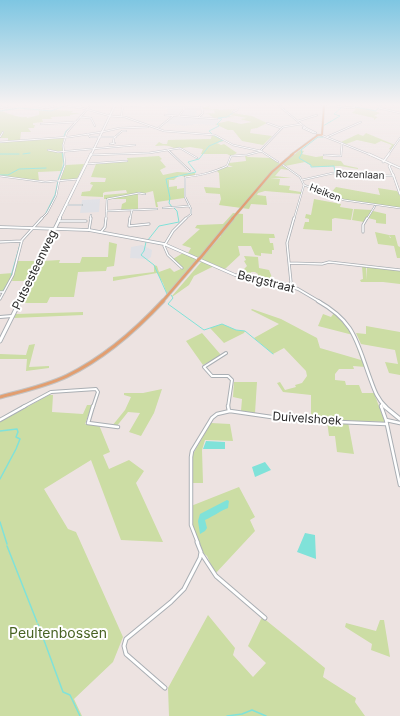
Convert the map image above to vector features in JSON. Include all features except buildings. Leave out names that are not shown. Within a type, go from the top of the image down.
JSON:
[{"type":"main road","name":"Putsesteenweg","points":[[0,340],[98,138]]},
{"type":"main road","points":[[0,396],[51,382],[72,373],[93,361],[155,310],[282,164],[312,138]]},
{"type":"street","points":[[0,142],[39,138]]},
{"type":"street","points":[[0,299],[13,275],[22,241],[34,229],[48,211],[56,196],[59,181],[65,165],[65,138]]},
{"type":"street","points":[[115,138],[112,144],[115,143]]},
{"type":"street","points":[[220,138],[233,145],[261,151],[278,162]]},
{"type":"street","points":[[182,268],[168,255],[164,244],[173,231],[191,215],[192,210],[184,197],[185,177],[216,172],[227,166],[231,156],[248,155],[261,151],[261,149],[272,138]]},
{"type":"street","points":[[331,138],[361,150],[383,162],[400,168]]},
{"type":"street","points":[[383,162],[400,138]]},
{"type":"street","points":[[324,155],[341,156],[342,143]]},
{"type":"street","points":[[48,150],[64,152],[135,145]]},
{"type":"street","points":[[90,155],[149,153],[182,148],[197,158]]},
{"type":"street","points":[[168,150],[190,171]]},
{"type":"street","points":[[86,164],[127,161]]},
{"type":"street","name":"Heiken","points":[[282,164],[302,180],[304,185],[337,198],[375,206],[400,208]]},
{"type":"street","points":[[390,165],[400,194]]},
{"type":"street","name":"Rozenlaan","points":[[302,180],[333,173],[393,176]]},
{"type":"street","points":[[0,176],[45,182],[79,179]]},
{"type":"street","points":[[289,286],[291,282],[287,243],[304,185]]},
{"type":"street","points":[[101,232],[105,227],[107,199],[138,193],[145,194]]},
{"type":"street","points":[[66,205],[82,205]]},
{"type":"street","points":[[163,208],[190,206]]},
{"type":"street","points":[[363,232],[363,225],[375,206]]},
{"type":"street","points":[[106,211],[157,209]]},
{"type":"street","points":[[132,210],[129,226],[149,224]]},
{"type":"street","points":[[89,230],[91,215]]},
{"type":"street","name":"Putsesteenweg","points":[[58,221],[86,221]]},
{"type":"street","name":"Bergstraat","points":[[0,227],[89,230],[164,244],[235,274],[289,286],[332,309],[348,324],[362,353],[375,391],[382,404],[400,419]]},
{"type":"street","points":[[0,242],[22,241]]},
{"type":"street","points":[[289,263],[322,264],[329,262],[400,270]]},
{"type":"street","points":[[0,317],[12,316]]},
{"type":"street","points":[[226,353],[204,367],[214,378],[228,376],[232,380],[228,405],[229,411],[217,414],[212,418],[192,451],[191,525],[200,552],[216,576],[265,618]]},
{"type":"street","points":[[0,420],[50,392],[96,389],[98,392],[88,423],[118,427]]},
{"type":"street","points":[[382,404],[381,407],[386,422],[400,485]]},
{"type":"street","name":"Duivelshoek","points":[[229,411],[292,420],[400,423]]},
{"type":"street","points":[[165,688],[126,654],[124,645],[126,638],[171,602],[184,588],[200,558],[200,552]]},
{"type":"shaded area","points":[[100,199],[99,212],[80,213],[82,200]]},
{"type":"shaded area","points":[[142,245],[152,250],[151,257],[148,259],[130,258],[131,247]]},
{"type":"green space","points":[[8,138],[20,138],[20,140],[8,141]]},
{"type":"green space","points":[[64,138],[63,163],[61,171],[38,172],[39,181],[0,176],[0,142]]},
{"type":"green space","points":[[220,138],[224,141],[217,143],[221,145],[224,144],[237,153],[231,156],[227,154],[201,154],[203,149],[190,147],[175,149],[168,146],[155,146],[159,142],[167,144],[168,140]]},
{"type":"green space","points":[[240,138],[270,138],[263,145],[242,141]]},
{"type":"green space","points":[[349,138],[379,138],[395,145],[391,150],[389,149],[392,145],[381,141],[375,144],[357,140],[346,144],[341,142]]},
{"type":"green space","points":[[300,150],[304,151],[302,154],[316,157],[323,156],[323,159],[341,161],[344,165],[358,169],[340,166],[313,167],[305,162],[285,166],[283,164]]},
{"type":"green space","points":[[245,155],[248,157],[271,158],[289,170],[281,169],[275,176],[292,178],[270,178],[280,179],[279,185],[290,186],[289,190],[301,192],[301,194],[265,191],[258,193],[257,195],[266,196],[267,205],[251,204],[249,209],[219,205],[221,199],[220,194],[206,193],[204,187],[220,188],[219,173],[216,170],[221,167],[233,167],[228,165],[229,163],[246,161]]},
{"type":"green space","points":[[159,156],[162,159],[160,160],[166,167],[160,170],[163,175],[177,172],[195,173],[195,176],[185,177],[179,175],[174,180],[169,180],[169,187],[177,186],[177,189],[184,188],[184,198],[157,202],[158,207],[156,207],[153,191],[138,193],[138,209],[121,210],[122,204],[126,202],[126,199],[104,199],[104,195],[127,193],[126,190],[105,192],[103,193],[103,197],[81,196],[82,192],[90,191],[93,185],[90,184],[91,182],[105,182],[106,178],[91,177],[96,164],[128,161],[127,158]]},
{"type":"green space","points":[[84,164],[77,179],[60,180],[66,165]]},
{"type":"green space","points":[[336,187],[380,195],[378,188],[397,191],[400,196],[400,208],[343,200],[329,195]]},
{"type":"green space","points":[[314,199],[341,204],[340,207],[353,209],[351,220],[332,219],[332,231],[303,229],[305,222],[309,222],[309,219],[305,218],[306,214],[311,215]]},
{"type":"green space","points":[[354,209],[372,210],[364,222],[352,220]]},
{"type":"green space","points":[[373,211],[386,214],[386,224],[376,223],[376,220],[368,218]]},
{"type":"green space","points":[[233,213],[243,214],[243,233],[274,234],[275,238],[269,238],[270,243],[273,243],[274,250],[272,250],[272,254],[261,253],[261,256],[255,255],[251,246],[238,246],[240,255],[225,269],[201,259],[221,236],[219,234],[199,258],[188,253],[191,248],[182,245],[200,229],[195,228],[197,225],[223,224]]},
{"type":"green space","points":[[375,232],[395,235],[398,246],[400,247],[400,258],[397,258],[394,246],[378,244]]},
{"type":"green space","points":[[109,242],[117,244],[114,266],[107,267],[106,271],[78,272],[74,297],[50,297],[47,303],[21,303],[42,261],[60,260],[59,263],[80,263],[82,257],[108,257]]},
{"type":"green space","points":[[183,253],[198,259],[167,294],[157,273],[113,281],[113,277],[154,272],[154,265],[157,266],[159,272],[170,268],[174,272],[183,268],[173,259]]},
{"type":"green space","points":[[244,256],[258,257],[259,268],[269,270],[273,280],[258,278],[258,274],[255,272],[251,272],[248,277],[238,275],[247,266],[244,261],[246,260]]},
{"type":"green space","points":[[18,261],[37,261],[27,281],[12,281]]},
{"type":"green space","points":[[202,261],[214,266],[194,276],[189,285],[172,297],[172,296]]},
{"type":"green space","points":[[362,266],[366,267],[367,280],[367,267],[400,271],[400,284],[361,282],[360,280],[363,279]]},
{"type":"green space","points":[[13,273],[4,291],[0,291],[0,274]]},
{"type":"green space","points":[[252,309],[281,319],[317,338],[320,348],[361,360],[354,339],[356,339],[366,367],[353,366],[354,369],[339,369],[335,374],[335,380],[345,381],[346,385],[359,385],[362,393],[374,393],[385,422],[311,419],[311,395],[283,392],[277,383],[280,382],[285,390],[296,387],[295,385],[302,383],[307,376],[306,371],[284,348],[273,354],[254,338],[279,324],[251,310]]},
{"type":"green space","points":[[83,312],[83,315],[14,318],[16,314]]},
{"type":"green space","points":[[334,313],[345,323],[353,335],[318,326],[323,314],[331,317]]},
{"type":"green space","points":[[222,324],[236,330],[245,331],[244,333],[224,343],[210,328]]},
{"type":"green space","points":[[366,326],[400,332],[400,375],[389,373],[385,362],[398,364],[395,350],[361,344],[356,333],[366,334]]},
{"type":"green space","points":[[202,333],[221,355],[203,365],[186,341]]},
{"type":"green space","points":[[35,344],[29,367],[49,366],[49,368],[26,371],[27,359],[0,359],[0,354],[26,355],[29,345]]},
{"type":"green space","points":[[234,382],[257,382],[255,413],[241,411],[242,399],[233,397]]},
{"type":"green space","points":[[162,389],[154,413],[141,436],[129,432],[140,413],[128,412],[116,427],[112,426],[125,410],[131,397],[124,395],[124,393],[143,393]]},
{"type":"green space","name":"Peultenbossen","points":[[49,395],[53,395],[52,412],[83,414],[87,405],[92,405],[85,424],[99,425],[110,452],[103,455],[109,469],[129,460],[144,471],[136,483],[163,542],[121,540],[91,460],[44,489],[68,529],[76,532],[123,637],[113,662],[74,699],[82,716],[0,716],[0,422]]},
{"type":"green space","points":[[327,421],[348,422],[354,454],[337,452],[335,436],[329,436]]},
{"type":"green space","points":[[211,423],[230,424],[233,441],[205,440],[202,450],[203,483],[193,483],[193,454]]},
{"type":"green space","points":[[239,487],[255,517],[250,520],[255,531],[215,574],[207,556],[202,552],[191,524],[191,506]]},
{"type":"green space","points":[[208,615],[235,648],[233,655],[253,677],[266,663],[248,646],[262,617],[325,668],[323,677],[356,698],[355,702],[365,716],[169,716],[168,688]]},
{"type":"green space","points":[[380,620],[384,620],[390,657],[371,650],[372,644],[345,627],[346,623],[376,631]]},
{"type":"water","points":[[206,441],[225,442],[225,449],[203,449]]},
{"type":"water","points":[[265,462],[271,470],[255,477],[252,467]]},
{"type":"water","points":[[227,500],[229,501],[228,508],[205,520],[207,528],[200,534],[198,521],[200,514]]},
{"type":"water","points":[[305,533],[315,535],[316,559],[297,552]]},
{"type":"waterway","points":[[172,207],[169,203],[170,198],[166,179],[196,172],[188,162],[199,159],[209,146],[223,140],[220,138]]},
{"type":"waterway","points":[[316,138],[301,150],[302,153],[299,158],[311,165],[311,167],[334,166],[335,173]]},
{"type":"waterway","points":[[58,180],[64,164],[62,152]]},
{"type":"waterway","points":[[23,154],[30,153]]},
{"type":"waterway","points":[[0,154],[19,154]]},
{"type":"waterway","points":[[0,175],[8,175],[19,169],[46,168]]},
{"type":"waterway","points":[[46,213],[55,195],[58,181]]},
{"type":"waterway","points":[[148,240],[159,226],[179,222],[177,211],[173,207]]},
{"type":"waterway","points":[[11,276],[21,241]]},
{"type":"waterway","points":[[146,242],[144,251],[141,255],[154,265],[167,294]]},
{"type":"waterway","points":[[3,291],[8,283]]},
{"type":"waterway","points":[[171,295],[173,298],[168,304],[204,330],[222,324],[236,330],[245,331],[273,354]]},
{"type":"waterway","points":[[0,431],[17,429],[18,432],[16,437],[20,439],[0,479]]},
{"type":"waterway","points":[[0,522],[7,544]]},
{"type":"waterway","points":[[7,546],[37,622]]},
{"type":"waterway","points":[[38,624],[63,692],[70,695],[80,716]]},
{"type":"waterway","points":[[227,716],[242,714],[252,710],[266,716]]}]
